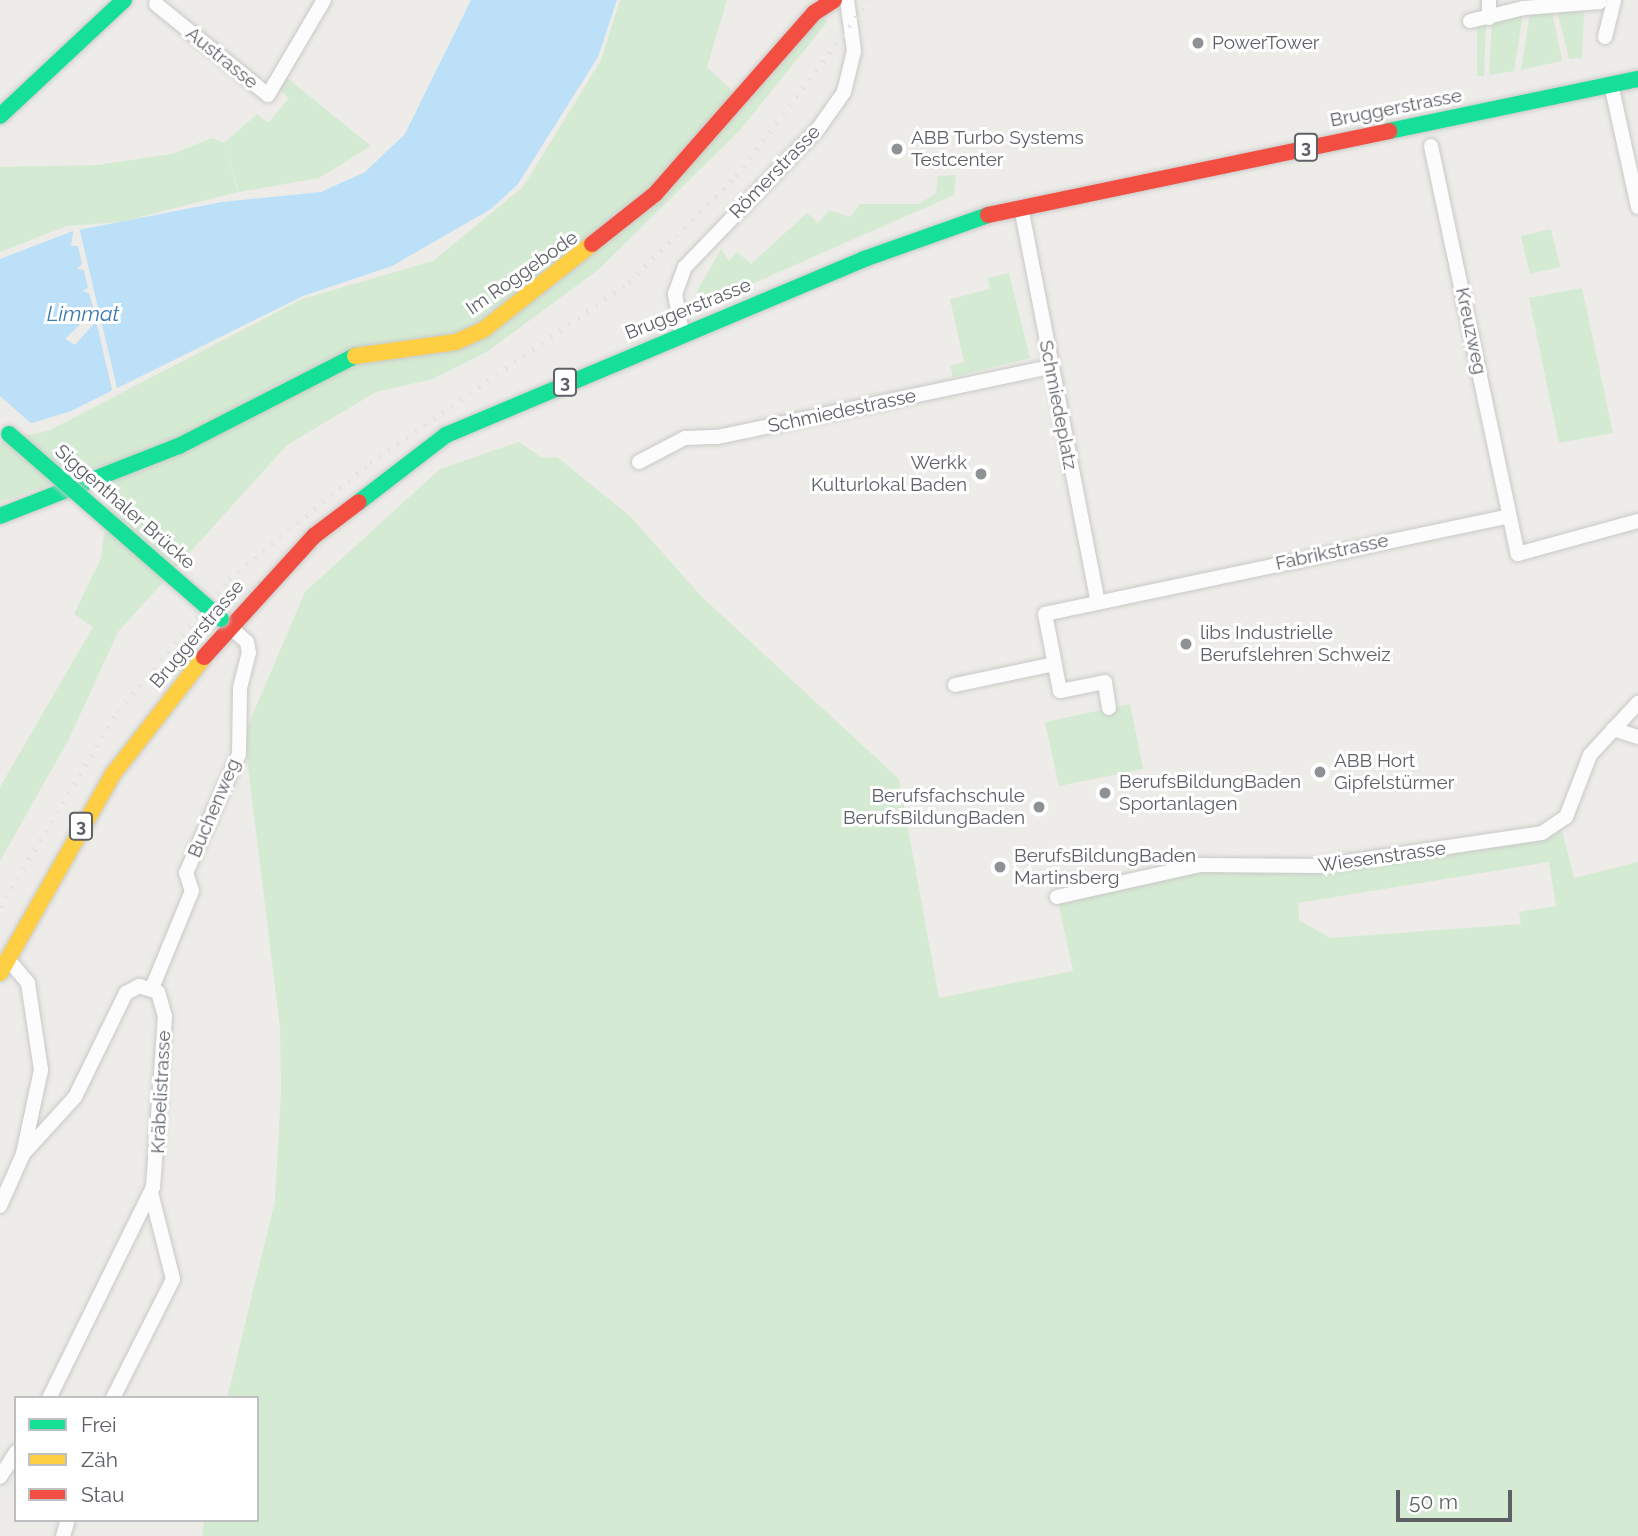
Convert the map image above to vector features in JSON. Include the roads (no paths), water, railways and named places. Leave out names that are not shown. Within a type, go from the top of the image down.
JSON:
[{"type":"main road","points":[[0,116],[124,0]]},
{"type":"main road","name":"Im Roggebode","points":[[0,516],[179,446],[340,358],[456,342],[483,330],[655,194],[811,16],[834,0]]},
{"type":"main road","name":"Bruggerstrasse","points":[[4,966],[113,774],[226,623],[349,505],[446,435],[876,255],[1021,206],[1638,79]]},
{"type":"main road","name":"Siggenthaler Brücke","points":[[0,426],[226,623]]},
{"type":"street","name":"Austrasse","points":[[156,5],[268,95],[324,0]]},
{"type":"street","name":"Römerstrasse","points":[[682,334],[675,294],[685,267],[818,129],[844,92],[854,51],[847,0]]},
{"type":"street","points":[[1489,0],[1489,18]]},
{"type":"street","points":[[1470,21],[1489,18],[1528,3],[1607,1],[1605,37]]},
{"type":"street","points":[[1611,84],[1638,207]]},
{"type":"street","name":"Kreuzweg","points":[[1431,146],[1509,516]]},
{"type":"street","name":"Schmiedeplatz","points":[[1021,206],[1050,368],[1098,603]]},
{"type":"street","name":"Schmiedestrasse","points":[[639,462],[685,438],[718,437],[1050,368]]},
{"type":"street","points":[[1509,516],[1518,554],[1638,521]]},
{"type":"street","name":"Fabrikstrasse","points":[[1109,708],[1105,682],[1060,691],[1045,614],[1509,516]]},
{"type":"street","name":"Buchenweg","points":[[152,988],[192,891],[186,873],[239,754],[240,688],[249,653],[247,642],[226,623]]},
{"type":"street","points":[[955,685],[1055,664]]},
{"type":"street","name":"Wiesenstrasse","points":[[1057,897],[1200,865],[1319,866],[1536,834],[1566,817],[1587,760],[1638,703]]},
{"type":"street","points":[[1613,729],[1638,737]]},
{"type":"street","points":[[0,1206],[23,1154],[39,1090],[41,1045],[26,978],[4,966]]},
{"type":"street","points":[[23,1154],[46,1136],[83,1084],[126,993],[152,988]]},
{"type":"street","name":"Kräbelistrasse","points":[[50,1396],[151,1193],[165,1016],[163,1000],[152,988]]},
{"type":"street","points":[[114,1396],[173,1279],[151,1193]]},
{"type":"street","points":[[0,1477],[14,1455]]},
{"type":"water","name":"Limmat","points":[[471,0],[617,0],[598,57],[518,184],[491,209],[392,266],[303,296],[71,411],[0,433],[0,259],[73,231],[222,202],[321,192],[365,172],[405,134]]},
{"type":"railway","points":[[0,907],[118,711],[229,579],[370,463],[629,282],[736,176],[869,0]]},
{"type":"place","name":"PowerTower","points":[[1198,43]]},
{"type":"place","name":"ABB Turbo Systems Testcenter","points":[[897,149]]},
{"type":"place","name":"Werkk Kulturlokal Baden","points":[[981,474]]},
{"type":"place","name":"libs Industrielle Berufslehren Schweiz","points":[[1186,644]]},
{"type":"place","name":"ABB Hort Gipfelstürmer","points":[[1320,772]]},
{"type":"place","name":"BerufsBildungBaden Sportanlagen","points":[[1105,793]]},
{"type":"place","name":"Berufsfachschule BerufsBildungBaden","points":[[1039,807]]},
{"type":"place","name":"BerufsBildungBaden Martinsberg","points":[[1000,867]]}]
